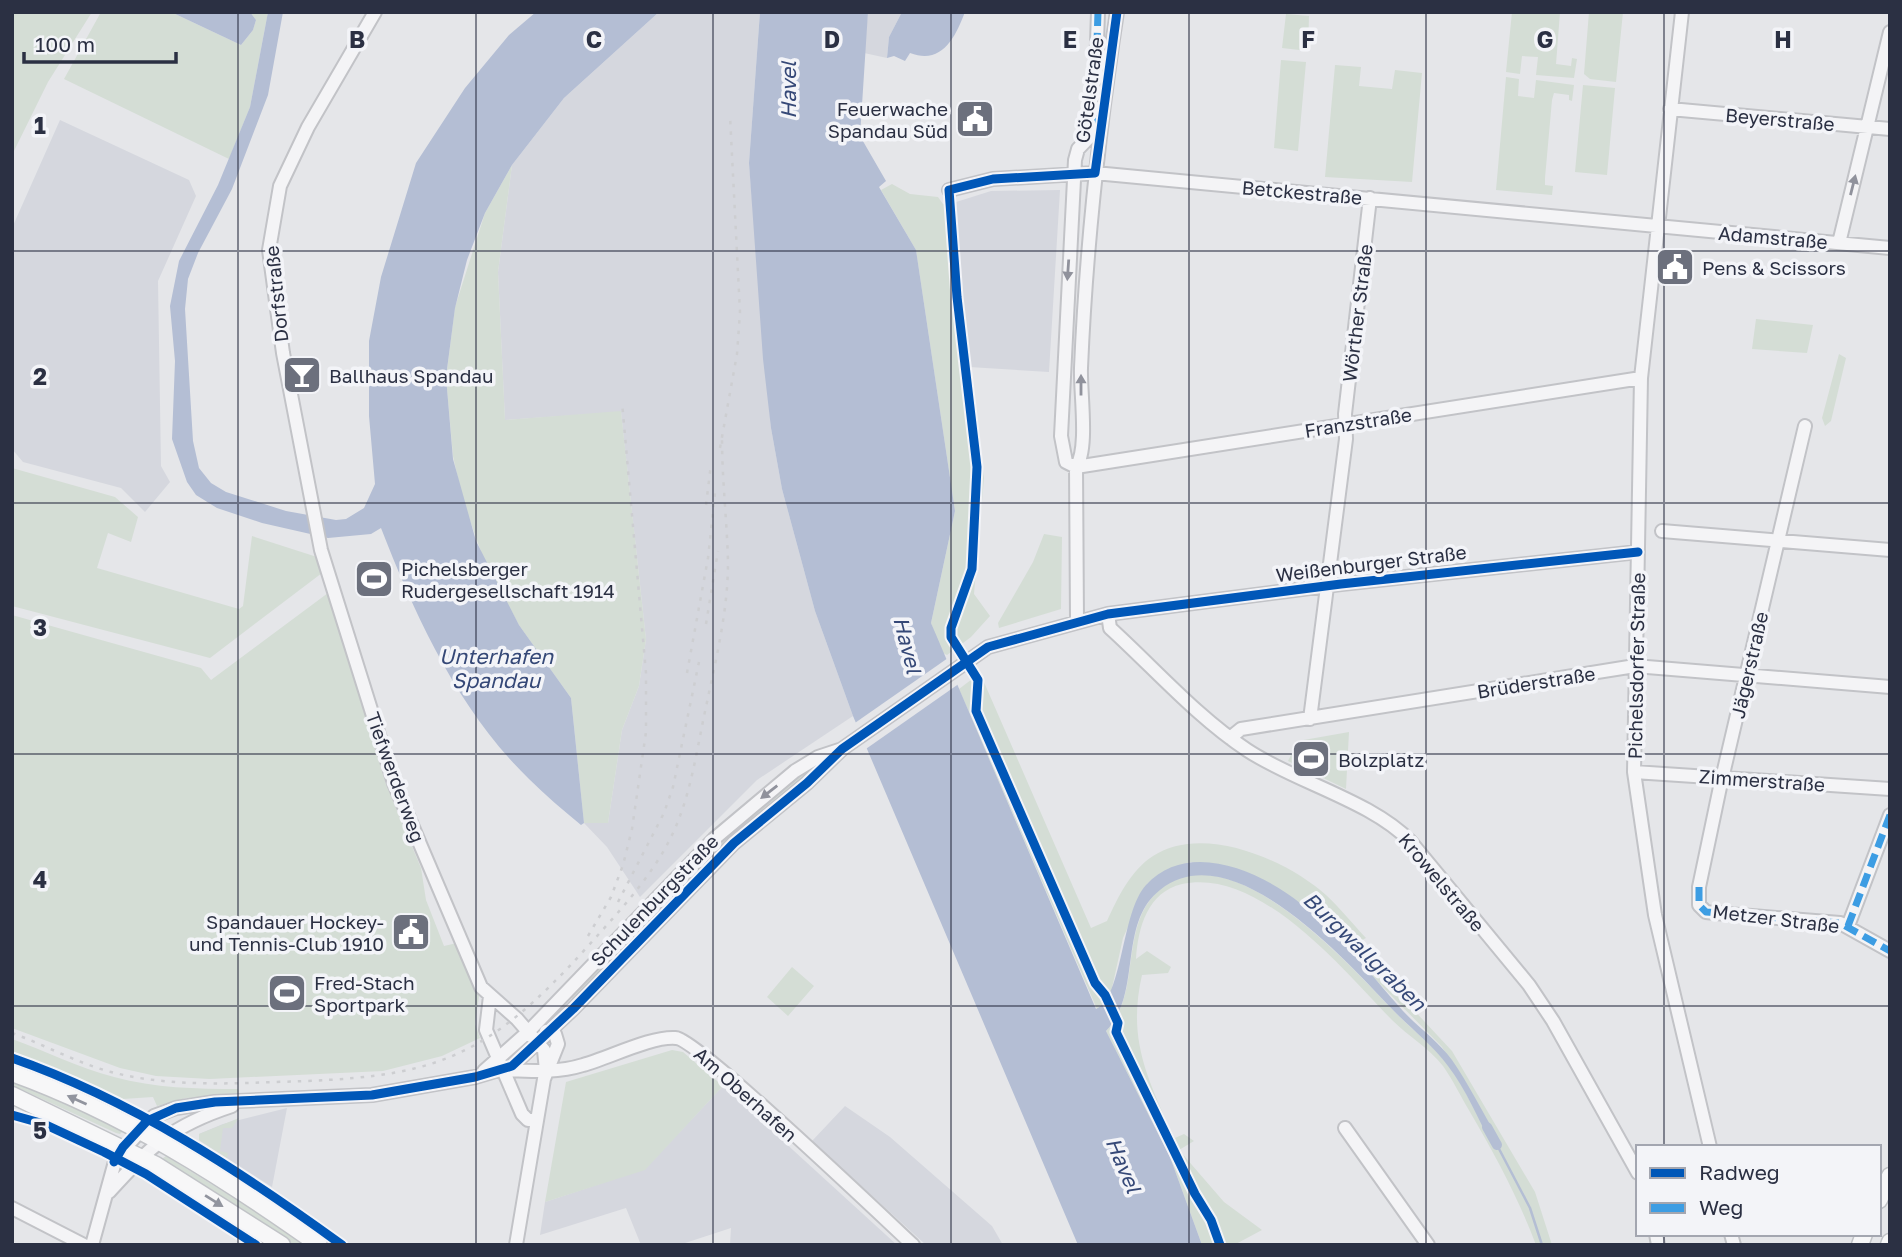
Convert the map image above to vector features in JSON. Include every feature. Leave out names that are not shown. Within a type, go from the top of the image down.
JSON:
[{"type":"main road","points":[[12,1073],[159,1141],[231,1184],[318,1245]]},
{"type":"main road","points":[[12,1095],[123,1147],[282,1245]]},
{"type":"main road","points":[[1881,1196],[1890,1176]]},
{"type":"street","name":"Dorfstraße","points":[[321,550],[283,353],[269,250],[271,228],[280,186],[300,141],[375,12]]},
{"type":"street","points":[[1098,12],[1096,72],[1090,100],[1101,125]]},
{"type":"street","name":"Götelstraße","points":[[1077,620],[1076,467],[1082,453],[1081,369],[1095,173],[1117,12]]},
{"type":"street","name":"Pichelsdorfer Straße","points":[[1682,12],[1641,378],[1634,772],[1656,918],[1674,1006],[1709,1145]]},
{"type":"street","points":[[1839,243],[1890,32]]},
{"type":"street","name":"Beyerstraße","points":[[1670,109],[1890,129]]},
{"type":"street","name":"Götelstraße","points":[[1076,467],[1066,461],[1061,436],[1074,172],[1078,149],[1101,125]]},
{"type":"street","name":"Betckestraße","points":[[949,190],[993,179],[1074,172],[1095,173],[1657,227]]},
{"type":"street","name":"Wörther Straße","points":[[1310,719],[1346,439],[1345,424],[1370,198]]},
{"type":"street","name":"Adamstraße","points":[[1657,227],[1890,248]]},
{"type":"street","name":"Franzstraße","points":[[1076,467],[1641,378]]},
{"type":"street","name":"Jägerstraße","points":[[1699,905],[1699,887],[1746,674],[1805,426]]},
{"type":"street","points":[[1662,531],[1890,550]]},
{"type":"street","name":"Tiefwerderweg","points":[[321,550],[394,783],[459,937],[481,987],[544,1049],[546,1071]]},
{"type":"street","name":"Weißenburger Straße","points":[[1108,614],[1327,586],[1638,552]]},
{"type":"street","points":[[842,749],[988,647],[1077,620],[1108,614]]},
{"type":"street","name":"Krowelstraße","points":[[1108,614],[1110,628],[1230,738],[1270,764],[1389,822],[1406,836],[1541,1003],[1636,1169]]},
{"type":"street","name":"Brüderstraße","points":[[1230,738],[1241,729],[1635,666],[1890,687]]},
{"type":"street","name":"Schulenburgstraße","points":[[123,1147],[154,1116],[176,1108],[372,1095],[475,1077],[501,1066],[538,1043],[726,850],[807,783],[842,749]]},
{"type":"street","name":"Schulenburgstraße","points":[[501,1066],[528,1032],[714,839],[795,771],[842,749]]},
{"type":"street","name":"Zimmerstraße","points":[[1634,772],[1890,789]]},
{"type":"street","points":[[1848,926],[1890,815]]},
{"type":"street","name":"Metzer Straße","points":[[1699,905],[1706,912],[1848,926],[1890,951]]},
{"type":"street","points":[[490,996],[486,1030],[522,1114],[528,1120],[536,1120]]},
{"type":"street","points":[[528,1032],[551,1030]]},
{"type":"street","name":"Tiefwerderweg","points":[[516,1245],[546,1071],[558,1044],[551,1030]]},
{"type":"street","name":"Am Oberhafen","points":[[546,1071],[580,1066],[666,1039],[683,1040],[743,1089],[913,1245]]},
{"type":"street","points":[[501,1066],[546,1071]]},
{"type":"street","name":"Schulenburgstraße","points":[[108,1193],[140,1157],[181,1125],[246,1102]]},
{"type":"street","points":[[1345,1128],[1428,1245]]},
{"type":"street","points":[[92,1245],[108,1193],[112,1167],[123,1147]]},
{"type":"street","points":[[12,1208],[83,1245]]},
{"type":"shaded area","points":[[12,12],[92,12],[48,82],[12,155]]},
{"type":"shaded area","points":[[101,12],[171,12],[241,45],[253,30],[256,20],[250,12],[268,12],[250,107],[229,159],[64,79]]},
{"type":"shaded area","points":[[659,12],[760,12],[749,163],[771,428],[782,489],[815,611],[853,716],[757,780],[640,897],[607,847],[584,823],[608,823],[622,730],[639,686],[646,639],[621,412],[505,420],[498,272],[512,165],[564,98]]},
{"type":"shaded area","points":[[868,12],[902,12],[889,37],[887,58],[864,53]]},
{"type":"shaded area","points":[[1512,12],[1560,12],[1556,64],[1571,66],[1572,58],[1577,59],[1574,78],[1536,75],[1538,57],[1522,56],[1520,74],[1506,72]]},
{"type":"shaded area","points":[[1589,12],[1623,12],[1616,82],[1590,79],[1584,74]]},
{"type":"shaded area","points":[[1286,14],[1309,16],[1308,51],[1282,48]]},
{"type":"shaded area","points":[[1281,60],[1306,62],[1298,151],[1274,148]]},
{"type":"shaded area","points":[[1335,65],[1361,67],[1359,86],[1392,89],[1395,70],[1422,73],[1412,182],[1325,177]]},
{"type":"shaded area","points":[[1506,77],[1519,79],[1518,96],[1534,98],[1536,80],[1574,85],[1572,101],[1569,100],[1569,95],[1554,93],[1552,100],[1545,185],[1553,186],[1552,195],[1496,190]]},
{"type":"shaded area","points":[[1583,85],[1615,88],[1607,175],[1575,172]]},
{"type":"shaded area","points":[[60,120],[189,180],[196,196],[158,281],[161,466],[170,482],[145,512],[121,488],[23,462],[12,449],[12,228]]},
{"type":"shaded area","points":[[512,165],[498,272],[505,420],[621,411],[646,639],[639,686],[622,730],[608,823],[584,823],[571,698],[519,625],[484,560],[463,501],[453,456],[446,378],[455,307],[485,213]]},
{"type":"shaded area","points":[[892,184],[910,194],[938,197],[943,204],[953,203],[961,298],[984,478],[974,594],[990,616],[971,637],[947,655],[941,652],[931,623],[955,511],[916,250],[881,190]]},
{"type":"shaded area","points":[[1060,190],[1049,372],[969,367],[953,203],[991,191]]},
{"type":"shaded area","points":[[1756,319],[1813,325],[1807,353],[1752,349]]},
{"type":"shaded area","points":[[1839,354],[1846,358],[1831,421],[1825,426],[1822,418]]},
{"type":"shaded area","points":[[12,468],[115,497],[138,517],[131,542],[108,533],[97,568],[239,609],[243,606],[252,536],[317,557],[322,573],[210,658],[12,606]]},
{"type":"shaded area","points":[[1044,534],[1062,537],[1061,609],[999,628],[998,623],[1033,562]]},
{"type":"shaded area","points":[[328,593],[386,784],[421,868],[426,900],[444,946],[457,943],[479,996],[475,1024],[480,1038],[442,1056],[383,1071],[210,1079],[156,1076],[120,1068],[12,1028],[12,615],[201,668],[211,680]]},
{"type":"shaded area","points":[[980,673],[1091,928],[1107,921],[1132,876],[1145,862],[1173,847],[1196,843],[1244,850],[1290,870],[1309,882],[1326,895],[1366,938],[1353,945],[1452,1051],[1535,1192],[1552,1245],[1536,1245],[1497,1160],[1437,1059],[1392,1020],[1298,927],[1241,891],[1211,883],[1182,884],[1170,888],[1153,903],[1142,923],[1136,959],[1147,951],[1171,967],[1168,973],[1142,975],[1137,1017],[1146,1072],[1170,1129],[1175,1138],[1184,1134],[1194,1141],[1179,1150],[1224,1202],[1262,1230],[1234,1245],[1202,1245],[1170,1157],[1106,1031],[1117,1016],[1124,999],[1133,943],[1145,908],[1156,893],[1185,876],[1217,876],[1251,888],[1318,936],[1442,1058],[1460,1084],[1492,1144],[1495,1133],[1442,1047],[1300,903],[1191,862],[1168,869],[1147,884],[1123,938],[1110,997],[1097,1009],[959,689]]},
{"type":"shaded area","points":[[1349,732],[1346,789],[1288,761],[1298,741]]},
{"type":"shaded area","points":[[821,762],[574,1001],[570,996],[688,871],[752,812]]},
{"type":"shaded area","points":[[792,967],[814,986],[788,1016],[767,997]]},
{"type":"shaded area","points":[[12,1039],[88,1069],[129,1081],[160,1086],[238,1089],[239,1096],[186,1098],[157,1106],[153,1097],[123,1099],[12,1051]]},
{"type":"shaded area","points":[[672,1050],[683,1052],[723,1086],[645,1170],[545,1202],[566,1082]]},
{"type":"shaded area","points":[[12,1079],[124,1130],[120,1134],[116,1133],[12,1085]]},
{"type":"shaded area","points":[[723,1086],[897,1245],[730,1245],[731,1228],[679,1245],[641,1245],[626,1208],[540,1235],[545,1202],[645,1169]]},
{"type":"shaded area","points":[[845,1106],[890,1137],[992,1226],[1003,1245],[926,1245],[812,1141]]},
{"type":"shaded area","points":[[287,1108],[272,1187],[199,1140],[199,1134],[223,1124]]},
{"type":"shaded area","points":[[239,1118],[232,1128],[223,1128],[220,1151],[228,1153],[227,1158],[199,1140],[199,1134]]},
{"type":"shaded area","points":[[166,1156],[310,1245],[290,1245],[159,1161]]},
{"type":"water","points":[[171,12],[250,12],[256,20],[253,30],[241,45]]},
{"type":"water","name":"Unterhafen Spandau","points":[[268,12],[283,12],[268,95],[232,189],[198,253],[188,279],[185,309],[193,441],[199,468],[211,483],[226,492],[286,511],[336,520],[346,519],[364,508],[375,484],[369,416],[369,341],[381,277],[416,163],[465,88],[509,35],[536,12],[659,12],[564,98],[512,165],[485,213],[467,260],[455,308],[446,377],[453,459],[476,541],[519,625],[571,698],[584,823],[581,825],[535,785],[481,724],[442,662],[425,629],[381,528],[371,534],[328,538],[262,523],[217,508],[196,495],[187,482],[172,439],[175,361],[170,306],[179,261],[218,185],[250,107]]},
{"type":"water","name":"Havel","points":[[760,12],[868,12],[860,136],[886,181],[879,187],[916,250],[955,511],[931,623],[1096,1009],[1105,1002],[1112,989],[1131,914],[1146,885],[1163,871],[1182,864],[1203,862],[1245,871],[1284,891],[1314,914],[1354,954],[1403,1011],[1447,1053],[1495,1133],[1492,1145],[1460,1084],[1442,1058],[1318,935],[1286,910],[1253,890],[1220,878],[1189,877],[1160,890],[1147,904],[1134,940],[1124,998],[1106,1031],[1170,1157],[1202,1245],[1078,1245],[853,716],[815,611],[782,489],[763,359],[749,163]]},
{"type":"water","points":[[902,12],[965,12],[946,47],[931,55],[910,53],[905,61],[894,56],[887,58],[889,37]]},
{"type":"pier","points":[[948,658],[960,683],[863,751],[852,725]]},
{"type":"waterway","name":"Burgwallgraben","points":[[1487,1127],[1497,1145]]},
{"type":"waterway","points":[[1497,1145],[1530,1208],[1542,1245]]},
{"type":"railway","points":[[720,448],[737,354],[740,312],[730,116]]},
{"type":"railway","points":[[588,936],[611,897],[623,865],[632,829],[646,732],[646,673],[622,402]]},
{"type":"railway","points":[[12,1033],[86,1064],[131,1077],[193,1083],[254,1083],[375,1076],[415,1068],[451,1057],[484,1040],[517,1016],[551,985],[628,900],[653,869],[680,816],[695,762],[724,617],[728,562],[722,438]]},
{"type":"railway","points":[[706,505],[711,464]]},
{"type":"railway","points":[[687,673],[708,558],[715,493]]},
{"type":"railway","points":[[706,624],[718,551]]},
{"type":"railway","points":[[618,902],[664,813],[673,787],[699,662]]},
{"type":"marked path","points":[[1098,12],[1096,72],[1090,100],[1100,125]]},
{"type":"marked path","points":[[1848,926],[1890,815]]},
{"type":"marked path","points":[[1699,887],[1699,905],[1706,912],[1840,923],[1890,951]]},
{"type":"cycle path","points":[[1117,12],[1095,173],[993,179],[949,190],[957,297],[977,467],[972,569],[951,628],[951,637],[978,680],[976,711],[1095,983],[1105,995],[1118,1023],[1116,1032],[1195,1194],[1211,1220],[1220,1245]]},
{"type":"cycle path","points":[[114,1162],[123,1147],[147,1121],[176,1108],[215,1102],[372,1095],[475,1077],[512,1066],[573,1009],[734,843],[807,783],[842,749],[988,647],[1108,614],[1341,584],[1638,552]]},
{"type":"cycle path","points":[[12,1058],[56,1075],[142,1116],[224,1164],[342,1245]]},
{"type":"cycle path","points":[[12,1115],[44,1124],[146,1174],[256,1245]]},
{"type":"place","name":"Feuerwache Spandau Süd","points":[[975,119]]},
{"type":"place","name":"Pens & Scissors","points":[[1675,267]]},
{"type":"place","name":"Ballhaus Spandau","points":[[302,375]]},
{"type":"place","name":"Pichelsberger Rudergesellschaft 1914","points":[[374,579]]},
{"type":"place","name":"Bolzplatz","points":[[1311,759]]},
{"type":"place","name":"Spandauer Hockey- und Tennis-Club 1910","points":[[411,932]]},
{"type":"place","name":"Fred-Stach Sportpark","points":[[287,993]]}]
